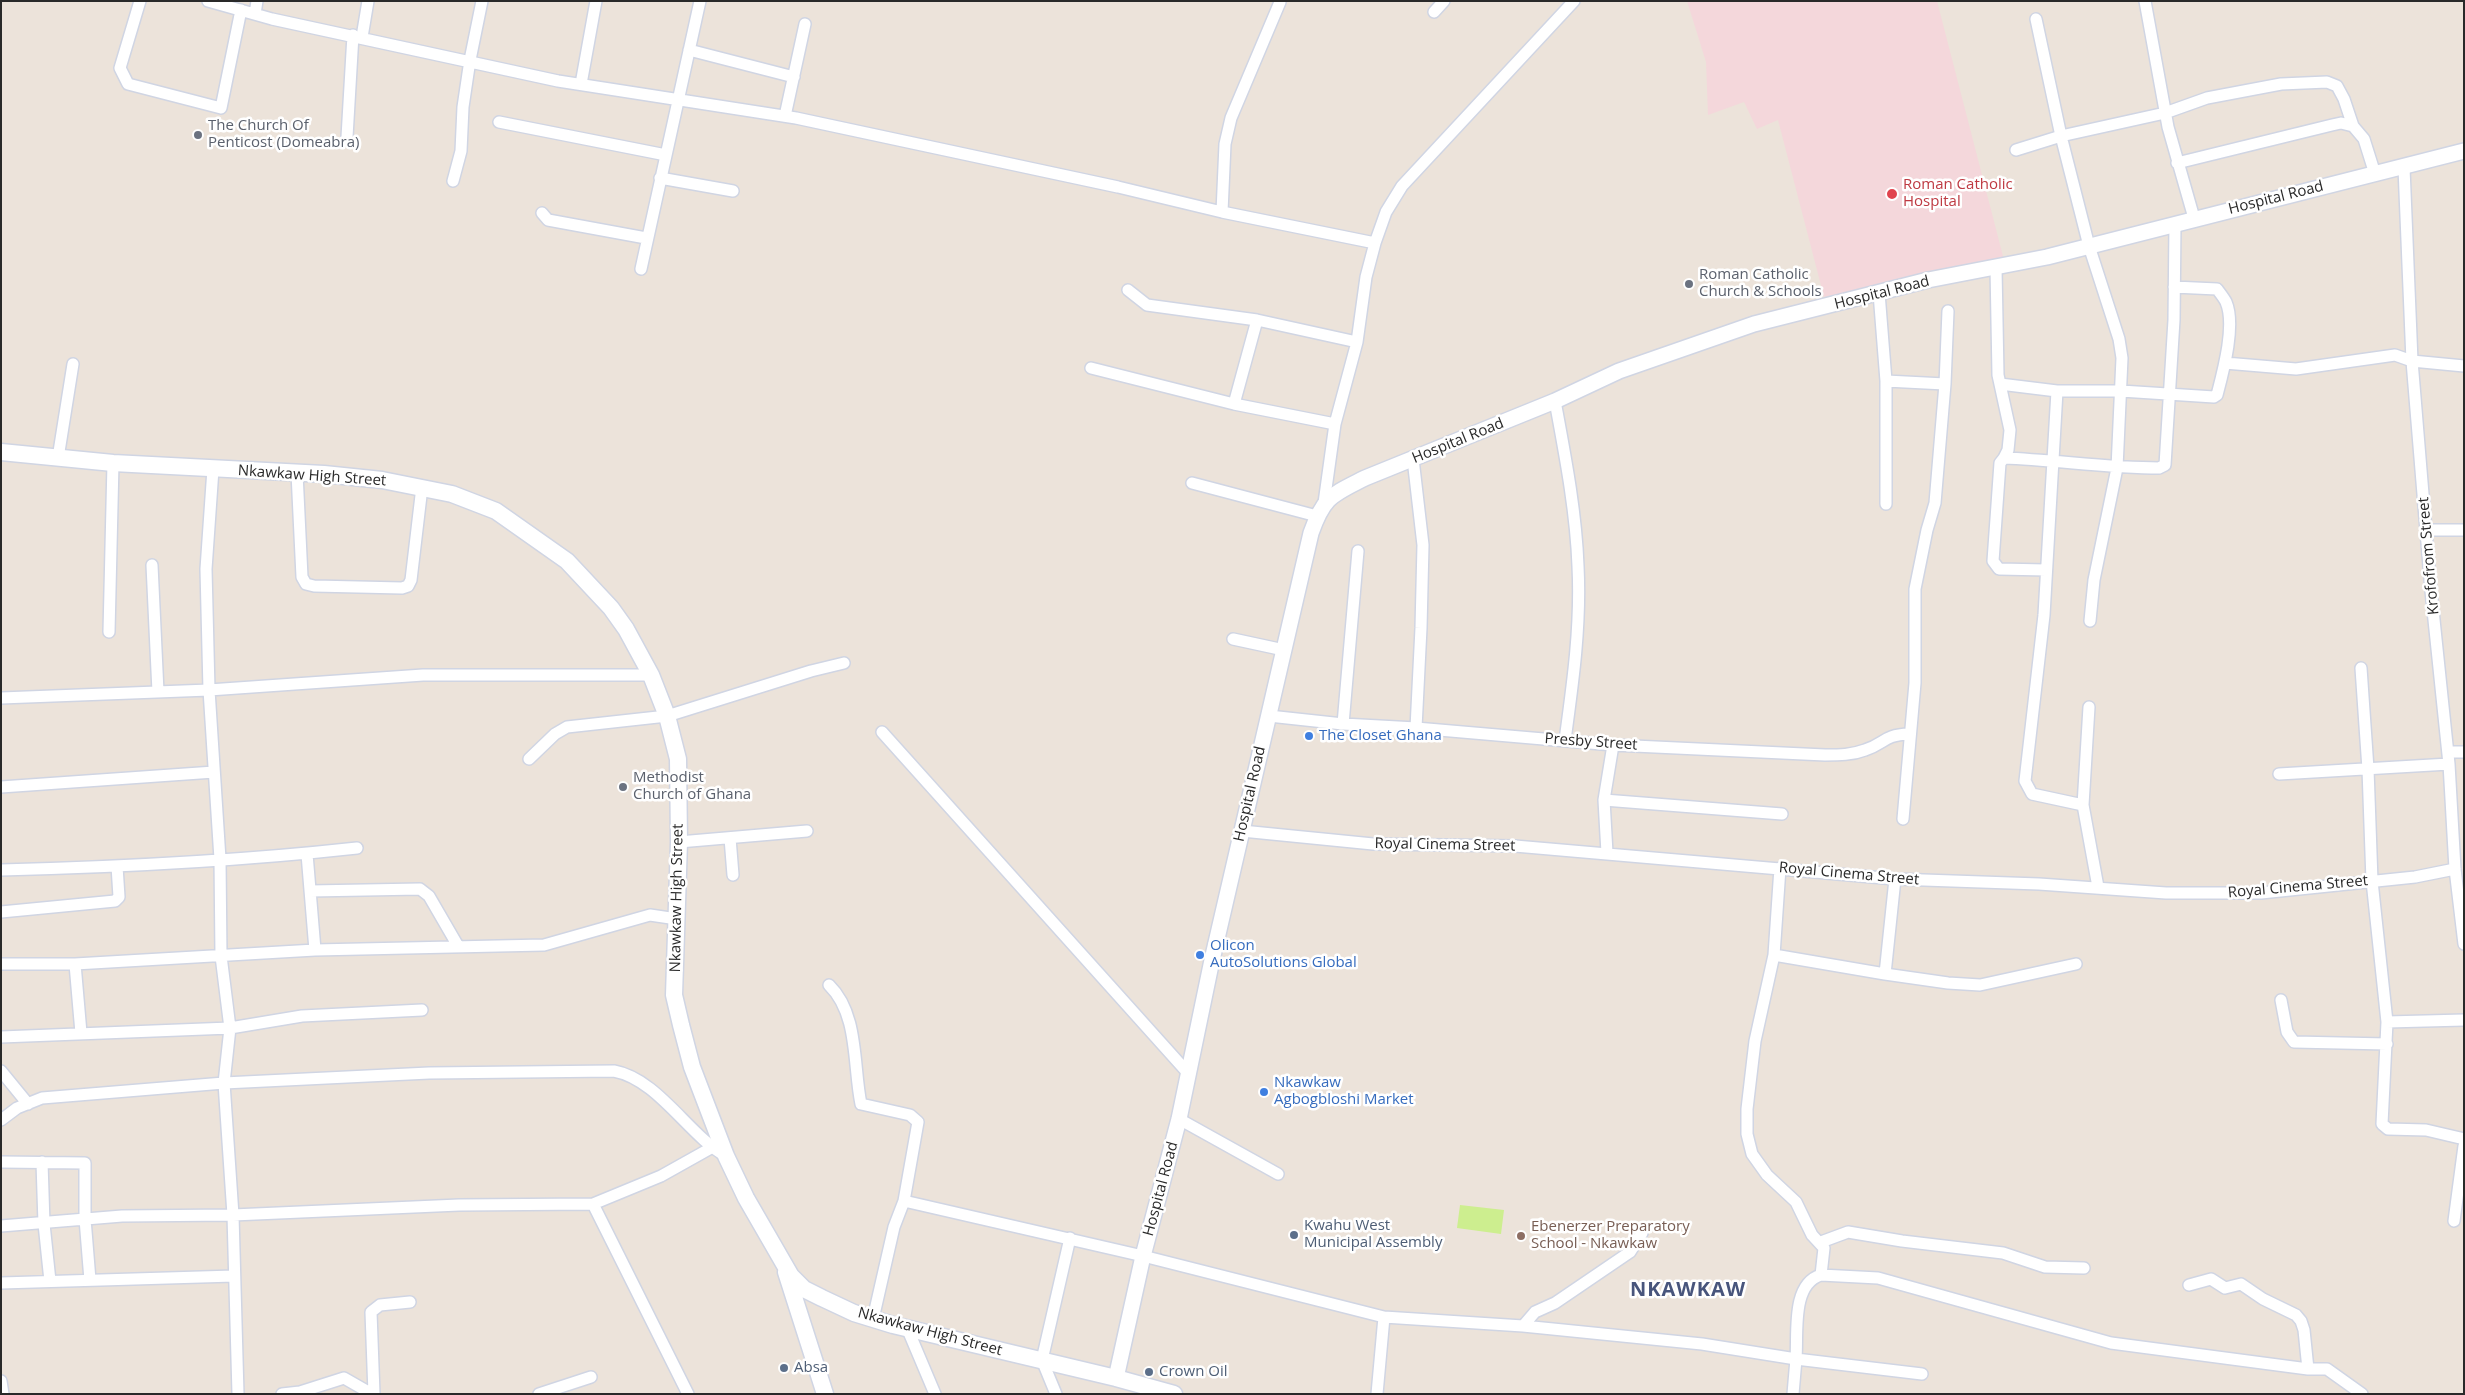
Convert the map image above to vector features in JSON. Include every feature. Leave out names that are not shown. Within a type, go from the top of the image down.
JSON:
[{"type":"main road","name":"Nkawkaw High Street","points":[[1,452],[113,463],[382,480],[452,494],[496,511],[567,561],[611,608],[626,629],[651,675],[667,716],[678,759],[680,842],[674,995],[692,1067],[726,1156],[746,1198],[791,1276],[804,1288],[854,1313],[908,1330],[1042,1360],[1167,1393]]},
{"type":"main road","points":[[782,1261],[825,1394]]},
{"type":"street","points":[[140,1],[120,68],[128,84],[221,108],[241,10]]},
{"type":"street","points":[[208,1],[255,14],[470,60],[558,81],[677,102],[786,116],[1108,184],[1222,212],[1375,243]]},
{"type":"street","points":[[255,14],[257,1]]},
{"type":"street","points":[[347,137],[358,36],[368,1]]},
{"type":"street","points":[[453,181],[461,151],[463,107],[482,1]]},
{"type":"street","points":[[581,84],[596,1]]},
{"type":"street","points":[[641,269],[646,238],[700,1]]},
{"type":"street","points":[[1434,12],[1444,1]]},
{"type":"street","points":[[1192,483],[1320,509],[1335,424],[1357,342],[1366,277],[1386,212],[1402,186],[1574,1]]},
{"type":"street","points":[[2145,1],[2165,113],[2177,163],[2194,218]]},
{"type":"street","points":[[1222,212],[1225,144],[1232,118],[1280,2]]},
{"type":"street","points":[[2036,19],[2061,136],[2088,246],[2120,340],[2122,358],[2117,468],[2094,580],[2090,621]]},
{"type":"street","points":[[786,116],[805,24]]},
{"type":"street","points":[[688,50],[794,77]]},
{"type":"street","points":[[2016,150],[2061,136],[2165,113],[2207,98],[2272,85],[2327,82],[2337,86],[2353,126],[2364,139],[2375,174]]},
{"type":"street","points":[[499,122],[666,154]]},
{"type":"street","points":[[2177,163],[2341,123],[2353,126]]},
{"type":"street","name":"Hospital Road","points":[[1116,1378],[1143,1256],[1180,1119],[1212,960],[1284,650],[1320,509],[1337,491],[1555,401],[1619,371],[1754,324],[1818,310],[1879,293],[2088,246],[2194,218],[2404,168],[2464,151]]},
{"type":"street","name":"Krofofrom Street","points":[[2404,168],[2412,361],[2449,758],[2455,869],[2464,944]]},
{"type":"street","points":[[660,178],[733,191]]},
{"type":"street","points":[[542,213],[548,220],[646,238]]},
{"type":"street","points":[[2004,458],[2053,460],[2117,468],[2159,468],[2165,465],[2174,287],[2175,224]]},
{"type":"street","points":[[1996,268],[1998,375],[2010,430],[2008,450],[1998,469],[1993,561],[1999,569],[2046,570]]},
{"type":"street","points":[[2000,384],[2057,392],[2121,391],[2214,397],[2217,395],[2225,363],[2229,327],[2227,304],[2217,289],[2174,287]]},
{"type":"street","points":[[1128,290],[1147,305],[1257,320],[1357,342]]},
{"type":"street","points":[[1879,293],[1886,381],[1886,504]]},
{"type":"street","points":[[1904,819],[1909,734],[1915,683],[1915,590],[1927,530],[1935,503],[1946,384],[1948,311]]},
{"type":"street","points":[[1234,404],[1257,320]]},
{"type":"street","points":[[2225,363],[2312,368],[2395,355],[2412,361],[2464,366]]},
{"type":"street","points":[[58,458],[73,364]]},
{"type":"street","points":[[1091,368],[1234,404],[1335,424]]},
{"type":"street","points":[[1886,381],[1946,384]]},
{"type":"street","points":[[2057,392],[2044,615],[2025,781],[2032,794],[2083,805]]},
{"type":"street","points":[[1555,401],[1567,473],[1578,567],[1576,657],[1565,740]]},
{"type":"street","points":[[1413,459],[1422,545],[1421,628],[1416,728]]},
{"type":"street","points":[[109,632],[113,463]]},
{"type":"street","points":[[213,469],[206,569],[209,690],[220,859],[221,956],[230,1028],[224,1083],[233,1215],[238,1394]]},
{"type":"street","points":[[297,474],[302,577],[306,584],[314,586],[402,588],[408,586],[411,580],[422,488]]},
{"type":"street","points":[[2427,530],[2464,530]]},
{"type":"street","points":[[1343,724],[1358,551]]},
{"type":"street","points":[[152,564],[158,692]]},
{"type":"street","points":[[1233,639],[1284,650]]},
{"type":"street","points":[[530,759],[555,734],[567,726],[667,716],[811,671],[844,663]]},
{"type":"street","points":[[2361,668],[2368,769],[2372,881],[2387,1022],[2382,1124],[2388,1129],[2426,1130],[2464,1139]]},
{"type":"street","points":[[1,698],[209,690],[423,674],[651,675]]},
{"type":"street","points":[[2090,708],[2083,805],[2098,887]]},
{"type":"street","name":"Presby Street","points":[[1269,716],[1343,724],[1416,728],[1613,745],[1825,755],[1854,754],[1872,747],[1892,735],[1909,734]]},
{"type":"street","points":[[882,732],[1188,1073]]},
{"type":"street","points":[[1607,853],[1604,800],[1613,745]]},
{"type":"street","points":[[2279,774],[2368,769],[2449,758],[2464,752]]},
{"type":"street","points":[[1,787],[214,772]]},
{"type":"street","points":[[1604,800],[1782,814]]},
{"type":"street","points":[[680,842],[807,831]]},
{"type":"street","name":"Royal Cinema Street","points":[[1242,831],[1373,844],[1515,846],[1895,879],[2098,887],[2166,893],[2262,893],[2415,877],[2455,869]]},
{"type":"street","points":[[730,838],[733,875]]},
{"type":"street","points":[[1,870],[117,866],[307,854],[357,848]]},
{"type":"street","points":[[307,854],[315,950]]},
{"type":"street","points":[[1,912],[115,901],[119,897],[117,866]]},
{"type":"street","points":[[1780,868],[1774,955],[1755,1041],[1747,1109],[1747,1134],[1752,1154],[1767,1175],[1796,1202],[1812,1235],[1821,1242],[1824,1248],[1821,1275]]},
{"type":"street","points":[[1885,974],[1895,879]]},
{"type":"street","points":[[310,891],[420,889],[429,896],[458,946]]},
{"type":"street","points":[[1,964],[75,964],[315,950],[458,946],[544,946],[650,915],[677,919]]},
{"type":"street","points":[[1774,955],[1948,984],[1980,985],[2076,964]]},
{"type":"street","points":[[75,964],[81,1033]]},
{"type":"street","points":[[829,985],[837,992],[856,1051],[861,1104],[910,1115],[918,1122],[904,1201],[894,1228],[873,1319]]},
{"type":"street","points":[[2281,1000],[2287,1032],[2294,1042],[2386,1044]]},
{"type":"street","points":[[1,1037],[230,1028],[302,1016],[422,1010]]},
{"type":"street","points":[[2387,1022],[2464,1020]]},
{"type":"street","points":[[1,1070],[28,1104]]},
{"type":"street","points":[[1,1120],[17,1108],[42,1098],[224,1083],[429,1073],[614,1072],[627,1075],[677,1111],[711,1148],[726,1156]]},
{"type":"street","points":[[1180,1119],[1278,1174]]},
{"type":"street","points":[[2454,1221],[2464,1146]]},
{"type":"street","points":[[1,1226],[44,1224],[85,1219],[233,1215],[459,1205],[593,1204],[617,1196],[661,1176],[711,1148]]},
{"type":"street","points":[[1,1162],[85,1163],[85,1219],[90,1280]]},
{"type":"street","points":[[42,1162],[44,1224],[50,1281]]},
{"type":"street","points":[[904,1201],[1070,1238],[1384,1317],[1523,1326],[1702,1344],[1796,1359],[1922,1374]]},
{"type":"street","points":[[593,1204],[688,1394]]},
{"type":"street","points":[[1523,1326],[1535,1312],[1555,1303],[1630,1252],[1642,1232]]},
{"type":"street","points":[[1821,1242],[1848,1232],[1902,1241],[2003,1253],[2045,1267],[2084,1268]]},
{"type":"street","points":[[1056,1394],[1042,1360],[1070,1238]]},
{"type":"street","points":[[1792,1394],[1801,1293],[1812,1278],[1821,1275],[1878,1278],[2112,1343],[2308,1369],[2327,1369],[2362,1394]]},
{"type":"street","points":[[1,1283],[234,1276]]},
{"type":"street","points":[[2188,1285],[2211,1279],[2225,1288],[2241,1284],[2263,1299],[2296,1315],[2304,1330],[2308,1369]]},
{"type":"street","points":[[373,1394],[371,1312],[380,1306],[410,1302]]},
{"type":"street","points":[[1377,1394],[1384,1317]]},
{"type":"street","points":[[908,1330],[935,1394]]},
{"type":"street","points":[[539,1394],[591,1377]]},
{"type":"street","points":[[282,1394],[300,1392],[344,1378],[373,1394]]},
{"type":"street","points":[[1,1381],[3,1394]]},
{"type":"shaded area","name":"Roman Catholic Hospital","points":[[1687,1],[1937,1],[2004,260],[1824,297],[1778,120],[1757,129],[1744,102],[1708,115],[1706,62]]},
{"type":"green space","points":[[1460,1205],[1504,1210],[1501,1234],[1457,1228]]},
{"type":"place","name":"The Church Of Penticost (Domeabra)","points":[[198,135]]},
{"type":"place","name":"Roman Catholic Hospital","points":[[1892,194]]},
{"type":"place","name":"Roman Catholic Church & Schools","points":[[1689,284]]},
{"type":"place","name":"The Closet Ghana","points":[[1309,736]]},
{"type":"place","name":"Methodist Church of Ghana","points":[[623,787]]},
{"type":"place","name":"Olicon AutoSolutions Global","points":[[1200,955]]},
{"type":"place","name":"Nkawkaw Agbogbloshi Market","points":[[1264,1092]]},
{"type":"place","name":"Kwahu West Municipal Assembly","points":[[1294,1235]]},
{"type":"place","name":"Ebenerzer Preparatory School - Nkawkaw","points":[[1521,1236]]},
{"type":"place","name":"Absa","points":[[784,1368]]},
{"type":"place","name":"Crown Oil","points":[[1149,1372]]},
{"type":"district","name":"NKAWKAW","points":[[1688,1290]]}]
